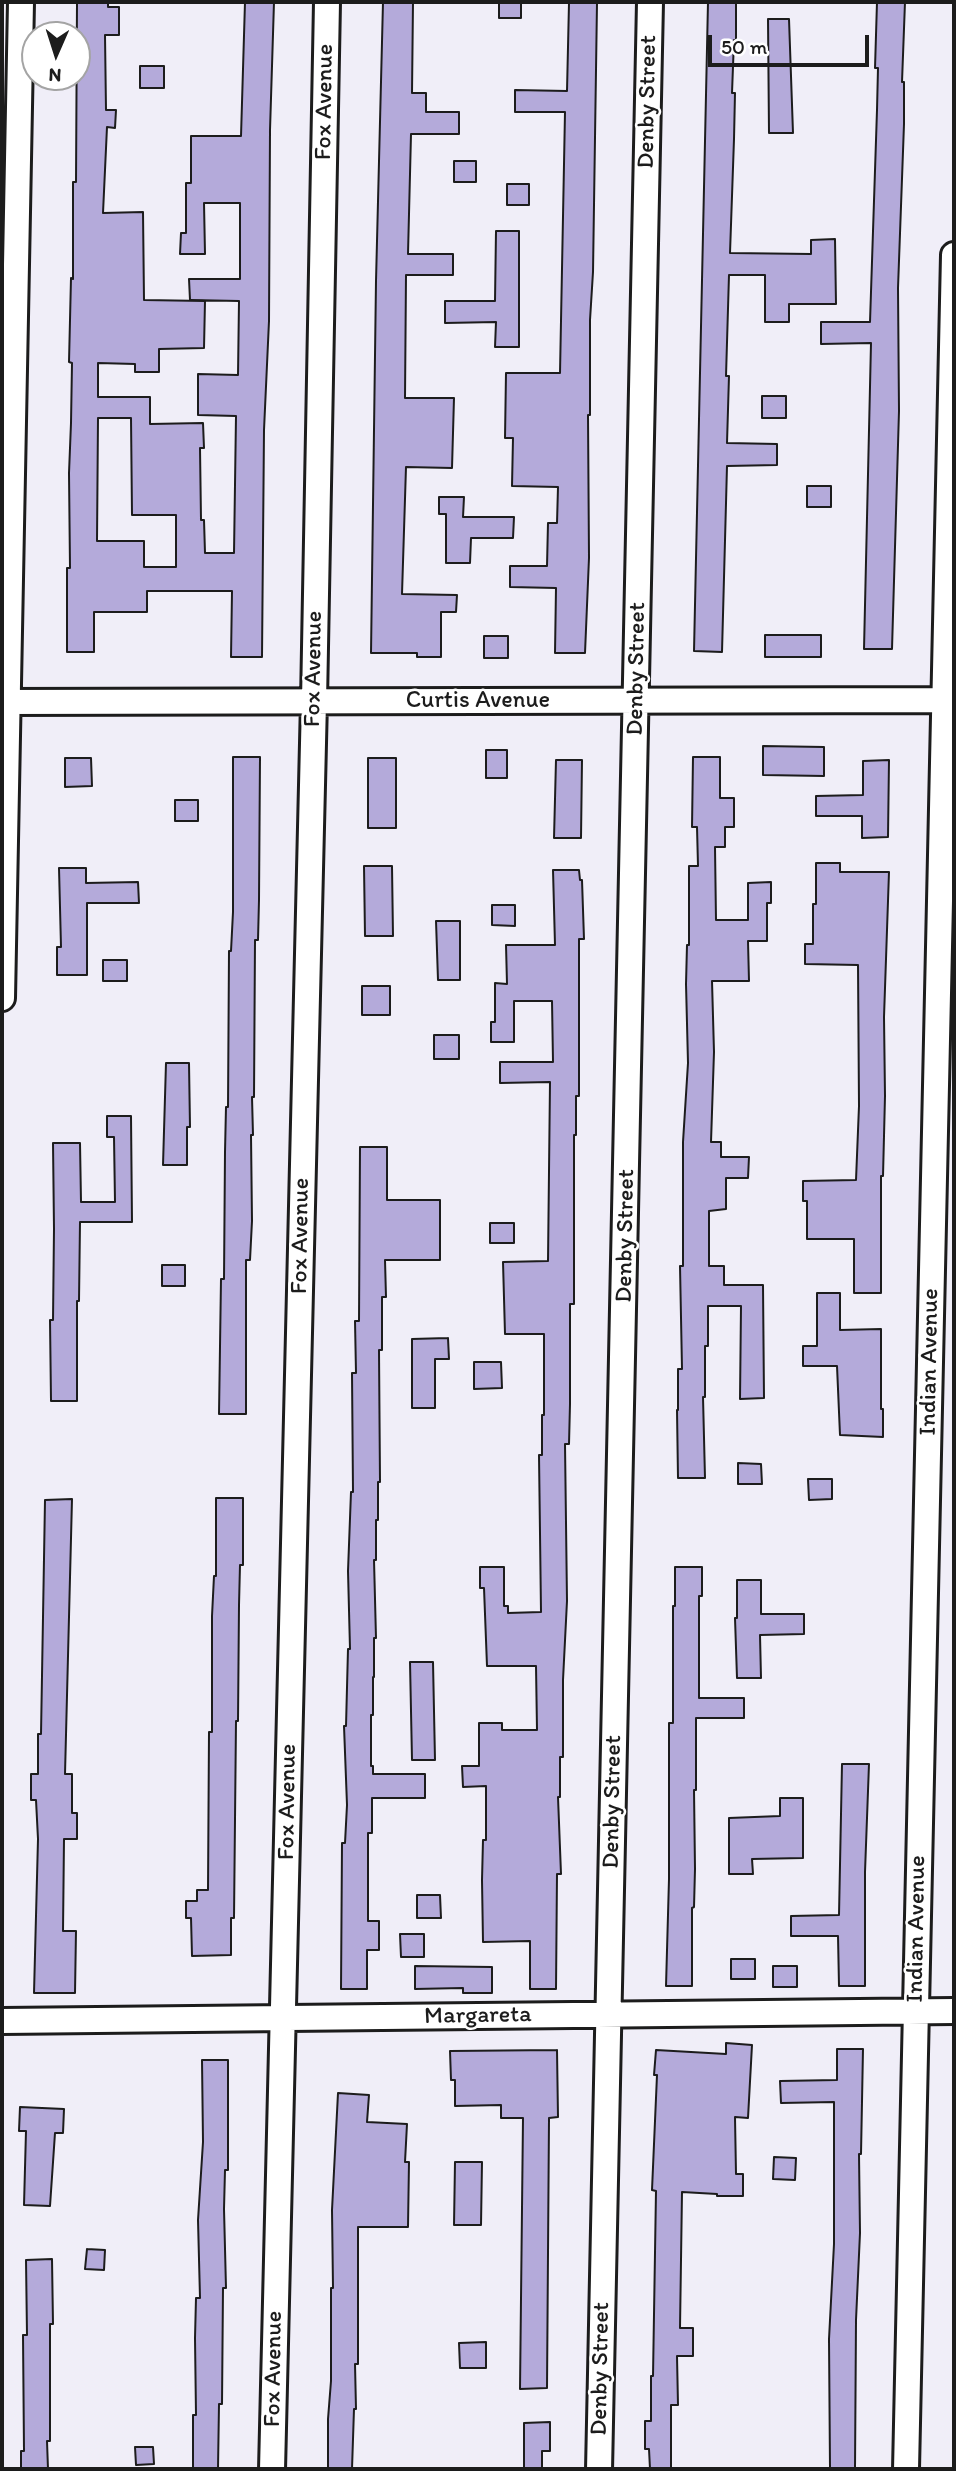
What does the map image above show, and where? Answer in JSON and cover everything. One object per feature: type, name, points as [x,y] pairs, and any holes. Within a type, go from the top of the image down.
[{"type":"street","points":[[2,998],[4,702],[21,2]]},
{"type":"street","name":"Fox Avenue","points":[[272,2469],[314,701],[327,2]]},
{"type":"street","name":"Denby Street","points":[[599,2469],[650,2]]},
{"type":"street","name":"Indian Avenue","points":[[906,2469],[915,2012],[950,700],[954,256]]},
{"type":"street","name":"Curtis Avenue","points":[[4,702],[950,700]]},
{"type":"street","name":"Margareta","points":[[2,2021],[954,2011]]},
{"type":"building","points":[[77,2],[108,2],[108,7],[119,7],[119,35],[105,35],[106,110],[116,110],[115,128],[107,127],[103,213],[143,212],[144,300],[205,301],[204,348],[159,349],[159,372],[135,372],[135,364],[98,363],[98,397],[150,397],[150,424],[203,423],[204,448],[200,448],[201,520],[204,520],[205,553],[234,553],[236,416],[198,415],[198,374],[238,375],[239,301],[190,300],[189,279],[240,279],[240,203],[204,203],[205,254],[180,254],[181,233],[186,233],[186,183],[191,183],[191,136],[241,136],[245,2],[274,2],[269,321],[264,430],[262,657],[231,657],[232,591],[147,591],[147,612],[94,612],[94,652],[67,652],[73,182],[76,182],[77,91],[91,91],[91,21],[77,21]],"holes":[[[98,418],[131,418],[132,515],[176,515],[176,567],[144,567],[144,541],[97,541]]]},
{"type":"building","points":[[383,2],[413,2],[412,93],[426,93],[426,112],[459,112],[459,134],[411,134],[408,254],[453,254],[453,275],[406,275],[405,398],[454,398],[452,468],[406,467],[402,594],[457,595],[456,612],[441,612],[441,657],[417,657],[417,653],[371,653]]},
{"type":"building","points":[[499,2],[521,2],[521,18],[499,18]]},
{"type":"building","points":[[708,2],[736,2],[730,253],[811,254],[811,240],[835,239],[836,304],[789,304],[789,322],[765,322],[765,275],[729,275],[727,443],[777,444],[777,465],[727,466],[722,652],[694,651]]},
{"type":"building","points":[[877,2],[905,2],[898,288],[899,411],[892,649],[864,649],[871,343],[821,344],[821,322],[870,322],[878,68],[875,68]]},
{"type":"building","points":[[569,3],[597,3],[588,415],[589,558],[585,653],[555,653],[556,588],[510,587],[510,566],[547,566],[548,523],[557,523],[558,487],[512,486],[513,438],[505,438],[506,373],[560,373],[565,112],[515,112],[515,90],[567,91]]},
{"type":"building","points":[[768,19],[789,19],[793,133],[769,133]]},
{"type":"building","points":[[140,66],[164,66],[164,88],[140,88]]},
{"type":"building","points":[[454,161],[476,161],[476,182],[454,182]]},
{"type":"building","points":[[507,184],[529,184],[529,205],[507,205]]},
{"type":"building","points":[[496,231],[519,231],[519,347],[495,347],[496,322],[445,323],[445,301],[495,301]]},
{"type":"building","points":[[762,396],[786,396],[786,418],[762,418]]},
{"type":"building","points":[[807,486],[831,486],[831,507],[807,507]]},
{"type":"building","points":[[439,497],[464,497],[463,517],[514,517],[513,538],[471,538],[470,563],[446,563],[446,514],[439,514]]},
{"type":"building","points":[[765,635],[821,635],[821,657],[765,657]]},
{"type":"building","points":[[484,636],[508,636],[508,658],[484,658]]},
{"type":"building","points":[[763,746],[824,747],[824,776],[763,775]]},
{"type":"building","points":[[486,750],[507,750],[507,778],[486,778]]},
{"type":"building","points":[[233,757],[260,757],[259,900],[258,940],[255,940],[252,1221],[250,1260],[246,1260],[246,1414],[219,1414],[228,1107],[229,951],[233,912]]},
{"type":"building","points":[[693,757],[720,757],[720,798],[734,798],[734,827],[725,827],[725,847],[715,847],[716,920],[748,920],[748,883],[771,882],[771,903],[767,903],[767,941],[748,941],[749,981],[712,981],[714,1052],[711,1142],[721,1142],[721,1157],[749,1157],[748,1178],[726,1178],[726,1209],[709,1211],[709,1266],[724,1266],[724,1285],[763,1285],[764,1398],[740,1399],[741,1306],[708,1306],[708,1346],[705,1346],[703,1397],[705,1478],[678,1478],[678,1369],[682,1369],[680,1266],[683,1266],[683,1142],[688,1063],[686,984],[689,866],[698,866],[697,827],[692,827]]},
{"type":"building","points":[[65,758],[91,758],[92,786],[65,787]]},
{"type":"building","points":[[368,758],[396,758],[396,828],[368,828]]},
{"type":"building","points":[[556,760],[582,760],[581,838],[554,838]]},
{"type":"building","points":[[889,760],[888,837],[862,838],[862,816],[816,816],[816,796],[863,795],[863,761]]},
{"type":"building","points":[[175,800],[198,800],[198,821],[175,821]]},
{"type":"building","points":[[816,863],[840,863],[840,872],[889,872],[884,1017],[881,1293],[854,1293],[854,1239],[807,1239],[807,1201],[803,1201],[803,1181],[856,1180],[859,1106],[858,965],[805,964],[805,944],[813,944]]},
{"type":"building","points":[[364,866],[392,866],[393,936],[365,936]]},
{"type":"building","points":[[59,868],[86,868],[86,883],[138,882],[139,903],[87,903],[87,975],[57,975],[57,947],[61,947]]},
{"type":"building","points":[[553,870],[579,870],[582,880],[584,939],[579,939],[579,1096],[576,1096],[574,1135],[574,1304],[570,1304],[569,1444],[565,1444],[567,1601],[563,1757],[560,1757],[558,1797],[561,1874],[557,1874],[556,1989],[530,1989],[530,1941],[483,1942],[482,1880],[483,1840],[486,1840],[486,1786],[463,1787],[462,1766],[479,1766],[479,1723],[502,1723],[502,1730],[537,1730],[536,1666],[487,1666],[484,1588],[480,1588],[480,1567],[504,1567],[504,1606],[508,1606],[508,1613],[541,1612],[539,1455],[542,1455],[544,1415],[544,1334],[505,1334],[503,1262],[548,1261],[550,1082],[500,1083],[500,1062],[553,1062],[552,1001],[514,1001],[514,1042],[491,1042],[491,1022],[495,1022],[495,983],[507,984],[506,945],[555,945]]},
{"type":"building","points":[[492,905],[515,905],[515,926],[492,925]]},
{"type":"building","points":[[436,921],[460,921],[460,980],[438,980]]},
{"type":"building","points":[[103,960],[127,960],[127,981],[103,981]]},
{"type":"building","points":[[362,986],[390,986],[390,1015],[362,1015]]},
{"type":"building","points":[[434,1035],[459,1035],[459,1059],[434,1059]]},
{"type":"building","points":[[166,1063],[189,1063],[190,1127],[187,1127],[187,1165],[163,1165]]},
{"type":"building","points":[[107,1116],[131,1116],[132,1222],[80,1222],[77,1401],[51,1401],[53,1143],[80,1143],[81,1202],[115,1202],[114,1137],[107,1137]]},
{"type":"building","points":[[360,1147],[387,1147],[387,1200],[440,1200],[440,1260],[385,1260],[386,1297],[382,1297],[382,1350],[379,1350],[380,1482],[374,1560],[376,1638],[371,1766],[373,1774],[425,1774],[425,1798],[372,1798],[372,1833],[368,1833],[368,1921],[379,1921],[379,1950],[367,1950],[367,1989],[341,1989],[342,1843],[345,1843],[347,1805],[344,1726],[350,1649],[348,1571],[353,1492],[352,1373],[356,1373],[355,1321],[359,1321]]},
{"type":"building","points":[[490,1223],[514,1223],[514,1243],[490,1243]]},
{"type":"building","points":[[162,1265],[185,1265],[185,1286],[162,1286]]},
{"type":"building","points":[[817,1293],[840,1293],[840,1330],[881,1329],[883,1437],[840,1435],[837,1366],[803,1366],[803,1346],[817,1346]]},
{"type":"building","points":[[448,1338],[449,1359],[435,1359],[435,1408],[412,1408],[412,1339]]},
{"type":"building","points":[[474,1362],[501,1362],[502,1388],[474,1389]]},
{"type":"building","points":[[738,1463],[761,1464],[762,1484],[738,1484]]},
{"type":"building","points":[[808,1479],[832,1479],[832,1499],[809,1500]]},
{"type":"building","points":[[216,1498],[243,1498],[243,1565],[240,1565],[236,1721],[234,1918],[231,1918],[231,1955],[192,1956],[191,1918],[186,1918],[186,1901],[197,1901],[197,1890],[208,1890],[209,1732],[212,1732]]},
{"type":"building","points":[[72,1499],[65,1774],[72,1774],[72,1813],[77,1813],[77,1839],[64,1839],[63,1931],[76,1931],[75,1993],[34,1993],[38,1839],[36,1800],[31,1800],[31,1774],[38,1774],[38,1734],[41,1734],[45,1500]]},
{"type":"building","points":[[675,1567],[702,1567],[702,1596],[699,1596],[699,1698],[744,1698],[744,1718],[696,1718],[692,1986],[666,1986],[669,1723],[673,1723]]},
{"type":"building","points":[[737,1580],[761,1580],[761,1614],[804,1614],[804,1634],[760,1635],[761,1678],[737,1678]]},
{"type":"building","points":[[410,1662],[433,1662],[435,1760],[412,1760]]},
{"type":"building","points":[[842,1764],[869,1764],[865,1986],[839,1986],[838,1936],[791,1936],[791,1916],[839,1915]]},
{"type":"building","points":[[780,1798],[803,1798],[803,1858],[752,1859],[753,1874],[729,1874],[729,1818],[780,1816]]},
{"type":"building","points":[[417,1895],[440,1895],[441,1918],[417,1918]]},
{"type":"building","points":[[400,1934],[424,1934],[424,1957],[401,1957]]},
{"type":"building","points":[[731,1959],[755,1959],[755,1979],[731,1979]]},
{"type":"building","points":[[415,1966],[492,1967],[492,1993],[463,1993],[463,1988],[415,1989]]},
{"type":"building","points":[[773,1966],[797,1966],[797,1987],[773,1987]]},
{"type":"building","points":[[726,2043],[752,2045],[748,2118],[735,2117],[736,2174],[743,2174],[743,2196],[682,2192],[680,2328],[693,2328],[693,2356],[677,2356],[678,2405],[671,2405],[671,2469],[650,2469],[649,2449],[645,2449],[645,2421],[651,2421],[653,2376],[656,2191],[652,2190],[656,2050],[726,2054]]},
{"type":"building","points":[[837,2049],[863,2049],[855,2469],[830,2469],[829,2339],[834,2244],[834,2102],[781,2103],[780,2081],[837,2080]]},
{"type":"building","points":[[557,2050],[558,2117],[549,2118],[547,2388],[520,2389],[523,2118],[501,2118],[501,2105],[455,2106],[455,2080],[451,2080],[450,2051]]},
{"type":"building","points":[[202,2060],[228,2060],[228,2170],[225,2170],[224,2209],[226,2288],[223,2288],[222,2404],[219,2404],[218,2469],[193,2469],[196,2298],[200,2298],[198,2220],[203,2142]]},
{"type":"building","points":[[338,2093],[369,2095],[367,2122],[407,2124],[405,2162],[409,2162],[408,2227],[358,2227],[358,2364],[355,2364],[356,2409],[352,2469],[328,2469],[333,2288],[332,2210]]},
{"type":"building","points":[[20,2107],[64,2109],[63,2133],[55,2133],[50,2206],[24,2205],[26,2131],[19,2131]]},
{"type":"building","points":[[774,2157],[796,2158],[795,2180],[773,2179]]},
{"type":"building","points":[[455,2162],[482,2162],[481,2225],[454,2225]]},
{"type":"building","points":[[87,2249],[105,2250],[104,2270],[85,2269]]},
{"type":"building","points":[[52,2259],[53,2324],[50,2324],[48,2469],[21,2469],[21,2451],[24,2451],[23,2335],[27,2335],[26,2260]]},
{"type":"building","points":[[486,2342],[486,2368],[460,2368],[459,2343]]},
{"type":"building","points":[[550,2422],[550,2451],[542,2451],[542,2469],[524,2469],[524,2423]]},
{"type":"building","points":[[135,2447],[153,2447],[154,2464],[136,2465]]}]
